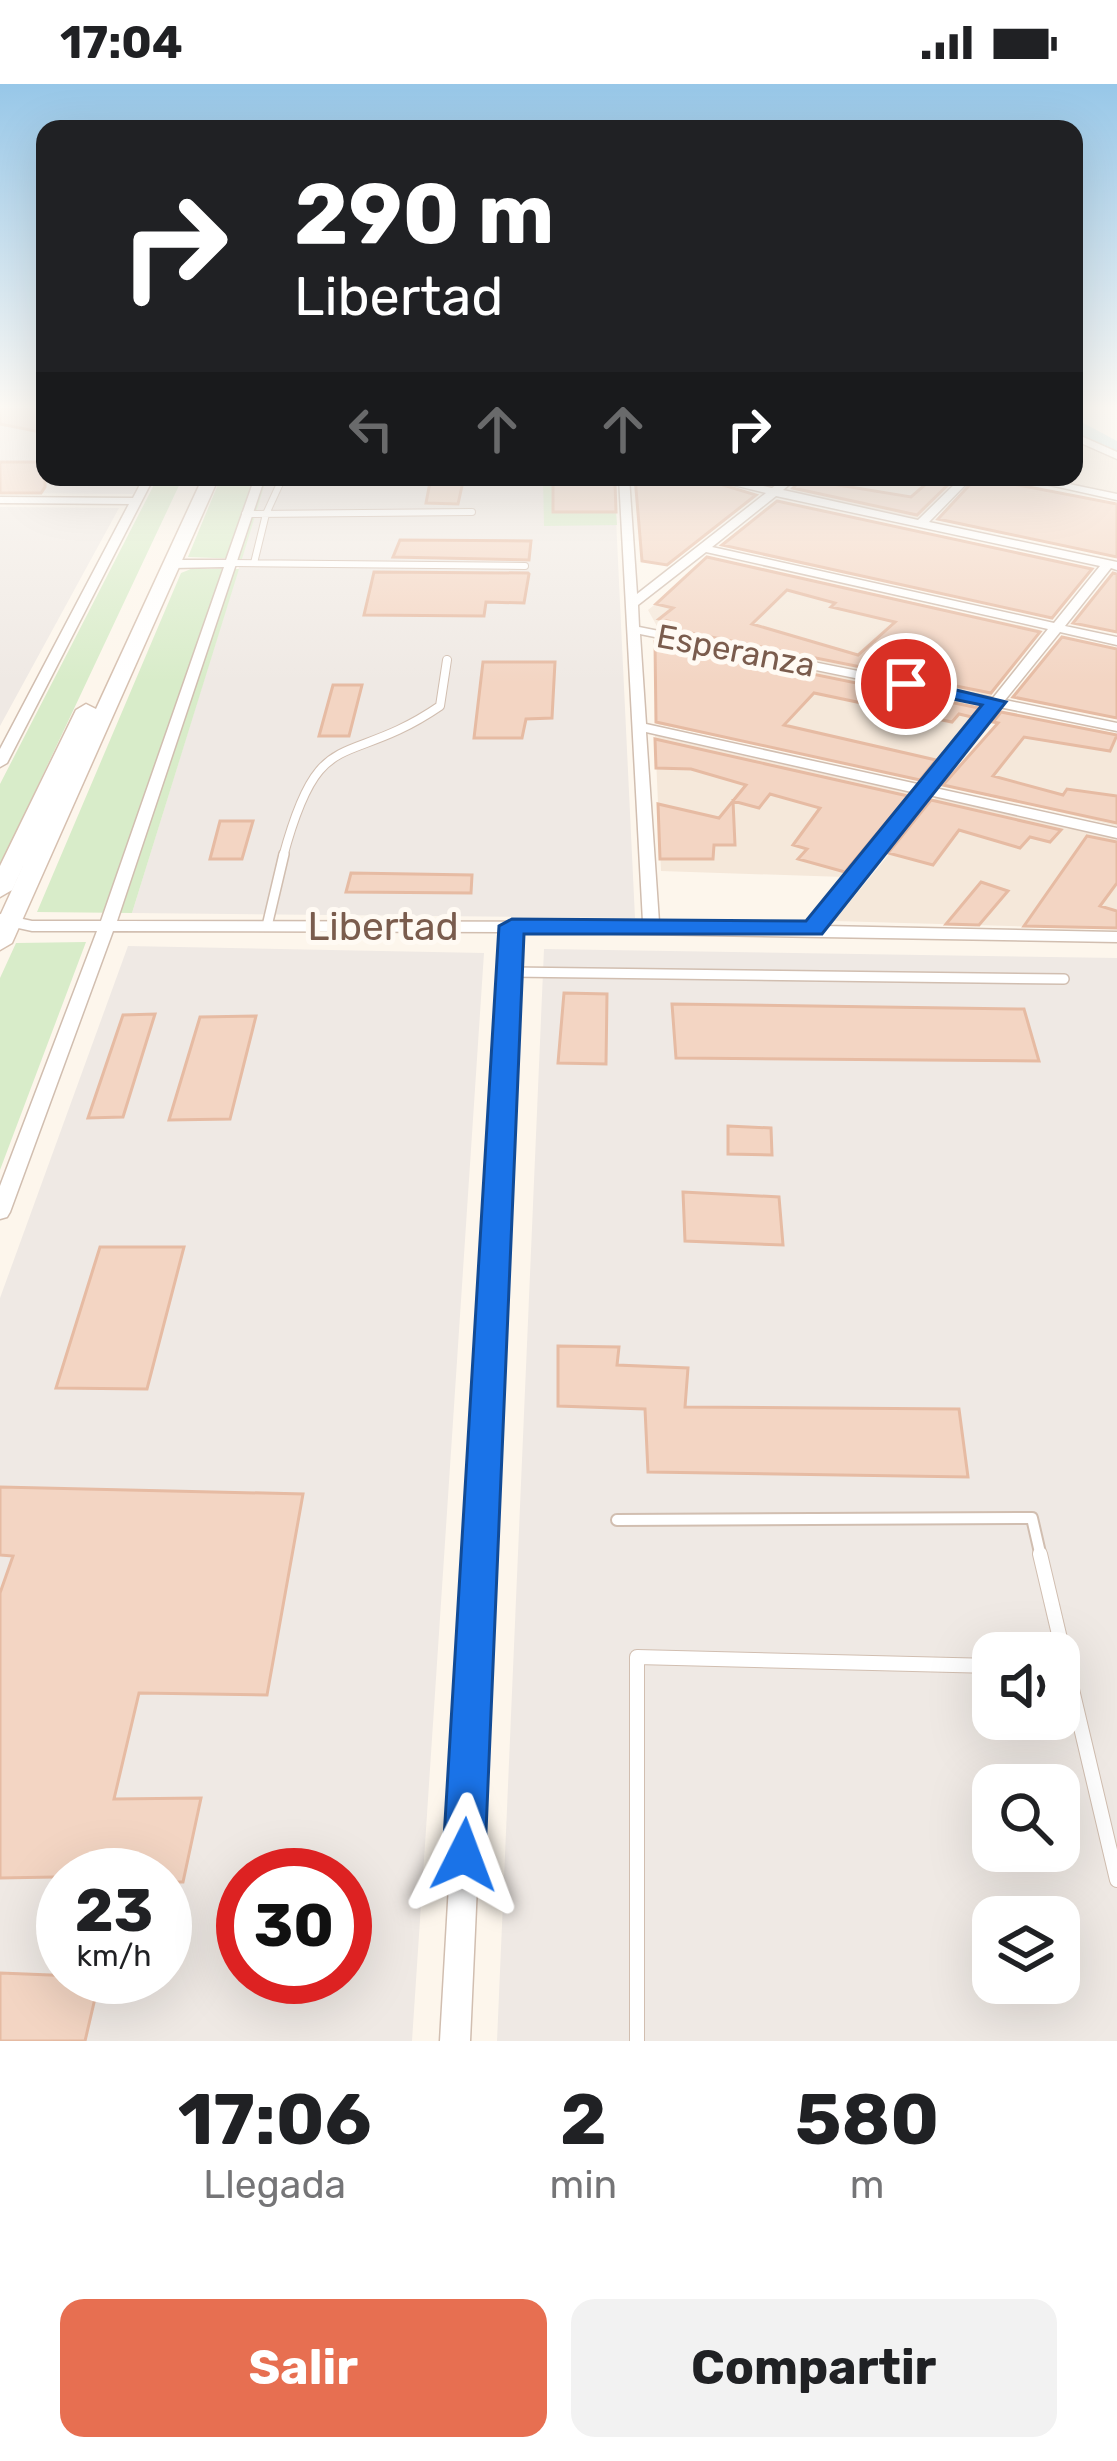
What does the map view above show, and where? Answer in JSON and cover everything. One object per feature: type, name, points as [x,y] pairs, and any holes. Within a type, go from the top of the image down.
[{"type":"main road","points":[[0,890],[181,500]]},
{"type":"main road","points":[[0,943],[5,921],[201,500]]},
{"type":"street","points":[[0,763],[137,501],[45,500]]},
{"type":"street","points":[[0,1212],[107,926],[251,500]]},
{"type":"street","points":[[626,500],[651,927]]},
{"type":"street","points":[[635,602],[765,500]]},
{"type":"street","points":[[813,929],[1112,565],[818,500]]},
{"type":"street","points":[[921,523],[944,500]]},
{"type":"street","points":[[706,549],[1117,641]]},
{"type":"street","points":[[172,564],[231,563]]},
{"type":"street","name":"Esperanza","points":[[637,630],[1117,727]]},
{"type":"street","points":[[641,727],[927,787],[1117,833]]},
{"type":"street","name":"Libertad","points":[[5,921],[107,926],[813,929],[1117,937]]},
{"type":"street","points":[[455,2041],[512,926]]},
{"type":"lane","points":[[254,563],[272,500]]},
{"type":"lane","points":[[245,514],[472,512]]},
{"type":"lane","points":[[231,563],[525,566]]},
{"type":"lane","points":[[267,926],[309,775],[332,753],[424,718],[440,706],[447,660]]},
{"type":"lane","points":[[509,972],[1064,979]]},
{"type":"lane","points":[[617,1520],[1032,1518],[1056,1632]]},
{"type":"lane","points":[[637,2041],[637,1658],[972,1666]]},
{"type":"lane","points":[[1080,1735],[1117,1880]]},
{"type":"shaded area","points":[[260,500],[615,500],[635,918],[132,913]]},
{"type":"shaded area","points":[[829,500],[937,500],[917,519]]},
{"type":"shaded area","points":[[0,507],[119,508],[0,726]]},
{"type":"shaded area","points":[[712,558],[1041,630],[990,697],[658,628],[648,610]]},
{"type":"shaded area","points":[[655,638],[984,706],[925,779],[656,724]]},
{"type":"shaded area","points":[[1007,712],[1117,734],[1117,826],[948,785]]},
{"type":"shaded area","points":[[655,735],[916,790],[844,877],[661,871]]},
{"type":"shaded area","points":[[937,796],[1117,839],[1117,929],[834,921]]},
{"type":"shaded area","points":[[128,946],[484,953],[412,2041],[0,2041],[0,1298]]},
{"type":"shaded area","points":[[544,949],[1117,958],[1117,2041],[497,2041]]},
{"type":"green space","points":[[146,500],[172,500],[0,866],[0,784]]},
{"type":"green space","points":[[211,500],[260,500],[242,559],[188,557]]},
{"type":"green space","points":[[543,500],[615,500],[617,525],[544,526]]},
{"type":"green space","points":[[239,569],[132,913],[37,912],[181,573]]},
{"type":"green space","points":[[86,942],[0,1170],[0,978],[16,943]]},
{"type":"building","points":[[427,500],[459,500],[458,504]]},
{"type":"building","points":[[553,500],[616,500],[616,512],[553,512]]},
{"type":"building","points":[[637,500],[749,500],[667,565],[642,561]]},
{"type":"building","points":[[850,500],[932,500],[917,515]]},
{"type":"building","points":[[955,500],[1117,504],[1117,557],[938,519]]},
{"type":"building","points":[[777,501],[1092,569],[1052,618],[722,545]]},
{"type":"building","points":[[400,540],[531,541],[529,560],[393,557]]},
{"type":"building","points":[[707,557],[1040,632],[991,693],[661,627],[668,621],[659,619],[673,608],[656,604]],"holes":[[[787,590],[835,603],[831,607],[895,622],[858,655],[752,624]]]},
{"type":"building","points":[[374,572],[529,574],[524,603],[486,602],[484,616],[364,615]]},
{"type":"building","points":[[1113,573],[1117,574],[1117,632],[1073,623]]},
{"type":"building","points":[[1062,637],[1117,649],[1117,718],[1013,697]]},
{"type":"building","points":[[655,642],[979,708],[972,717],[959,714],[952,722],[814,693],[784,725],[936,760],[920,780],[656,722]]},
{"type":"building","points":[[483,662],[555,662],[552,718],[526,719],[522,738],[474,738]]},
{"type":"building","points":[[333,685],[362,685],[349,736],[319,736]]},
{"type":"building","points":[[1001,712],[1117,735],[1110,751],[1024,737],[993,776],[1063,795],[1067,789],[1117,796],[1117,823],[943,785],[998,723],[993,722]]},
{"type":"building","points":[[655,739],[908,796],[845,872],[798,859],[807,849],[793,845],[820,808],[770,794],[759,808],[733,801],[735,845],[714,845],[713,859],[660,859],[658,804],[719,818],[746,785],[691,769],[656,768]]},
{"type":"building","points":[[931,800],[1061,830],[1050,842],[1030,837],[1020,848],[959,830],[933,865],[888,853]]},
{"type":"building","points":[[220,821],[253,821],[242,859],[210,859]]},
{"type":"building","points":[[1087,836],[1117,842],[1117,883],[1100,906],[1117,911],[1117,928],[1024,926]]},
{"type":"building","points":[[351,873],[472,875],[471,893],[346,892]]},
{"type":"building","points":[[981,882],[1008,891],[979,925],[946,924]]},
{"type":"building","points":[[564,993],[607,994],[606,1064],[558,1063]]},
{"type":"building","points":[[672,1004],[1024,1009],[1039,1061],[676,1058]]},
{"type":"building","points":[[155,1014],[123,1117],[88,1118],[123,1015]]},
{"type":"building","points":[[256,1016],[230,1119],[169,1120],[200,1017]]},
{"type":"building","points":[[728,1126],[771,1128],[772,1155],[728,1154]]},
{"type":"building","points":[[683,1192],[779,1197],[783,1245],[685,1241]]},
{"type":"building","points":[[100,1247],[184,1247],[147,1389],[56,1388]]},
{"type":"building","points":[[558,1346],[619,1347],[617,1365],[688,1368],[685,1407],[959,1409],[968,1477],[648,1472],[645,1409],[558,1406]]},
{"type":"building","points":[[0,1487],[303,1494],[267,1695],[139,1693],[114,1799],[201,1798],[190,1848],[36,1848],[36,1877],[0,1878],[0,1593],[13,1556],[0,1555]]},
{"type":"building","points":[[0,1973],[36,1974],[36,2004],[94,2004],[85,2041],[0,2041]]},
{"type":"route","points":[[464,1855],[512,926],[813,929],[996,702],[906,684]]}]
